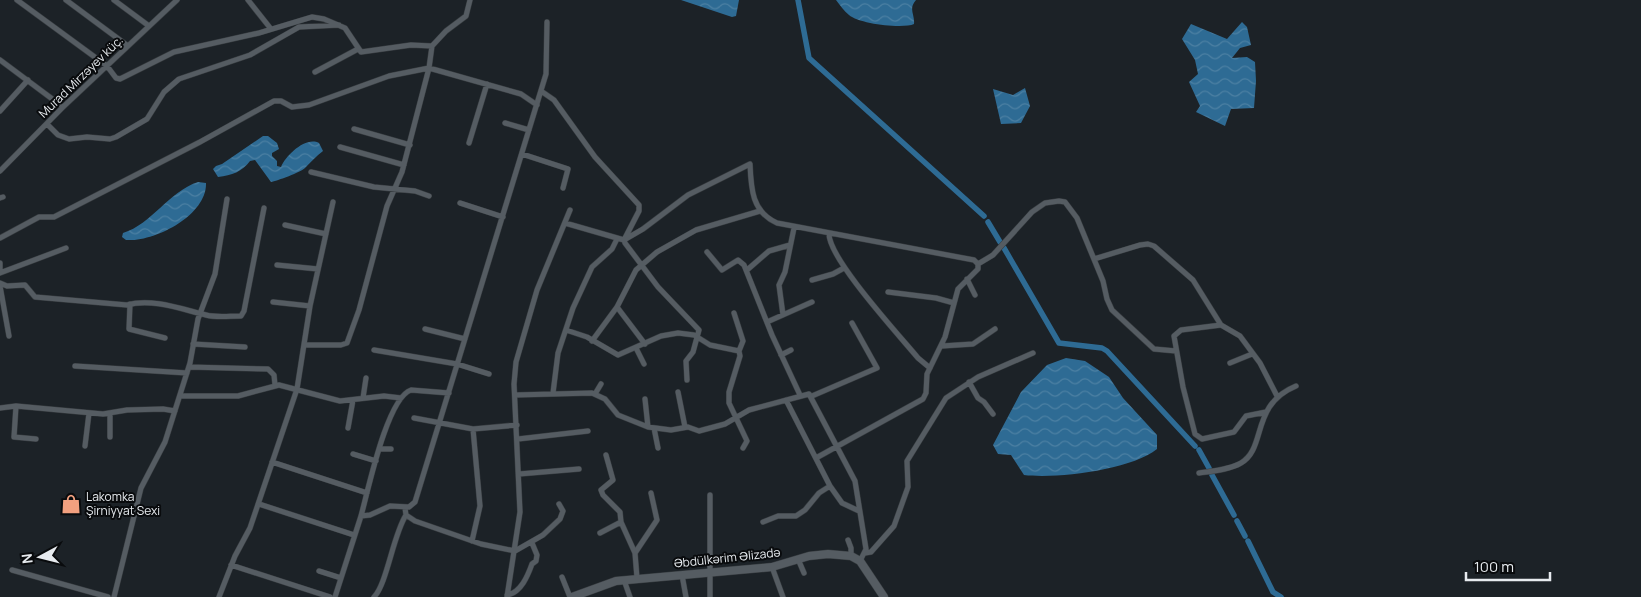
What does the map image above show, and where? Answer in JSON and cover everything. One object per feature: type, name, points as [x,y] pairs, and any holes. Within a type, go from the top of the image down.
[{"type":"street","points":[[17,0],[107,66],[116,78],[123,78],[174,52],[271,29],[312,17],[324,19],[349,31],[358,48],[364,53],[411,45],[432,46]]},
{"type":"street","points":[[66,0],[128,46]]},
{"type":"street","points":[[114,0],[149,26]]},
{"type":"street","name":"Murad Mirzəyev küç.","points":[[0,171],[63,107],[177,0]]},
{"type":"street","points":[[248,0],[271,29]]},
{"type":"street","points":[[306,345],[341,345],[347,343],[387,206],[410,145],[429,68],[432,46],[446,31],[466,16],[470,0]]},
{"type":"street","points":[[360,516],[370,515],[390,506],[405,508],[415,502],[504,217],[541,91],[548,64],[547,22]]},
{"type":"street","points":[[47,124],[58,135],[69,139],[87,137],[110,139],[116,137],[147,119],[164,92],[179,79],[250,55],[298,27],[339,25]]},
{"type":"street","points":[[316,72],[358,48]]},
{"type":"street","points":[[0,60],[63,107]]},
{"type":"street","points":[[0,238],[38,217],[54,217],[200,142],[274,101],[281,101],[292,107],[309,105],[389,76],[429,68],[521,94],[536,104]]},
{"type":"street","points":[[0,111],[28,80]]},
{"type":"street","points":[[469,143],[487,84]]},
{"type":"street","points":[[541,91],[554,100],[595,157],[640,205],[640,211],[624,240],[626,246],[679,311],[697,326],[700,333],[686,361],[686,380]]},
{"type":"street","points":[[505,123],[529,130]]},
{"type":"street","points":[[354,129],[410,145]]},
{"type":"street","points":[[340,147],[404,165]]},
{"type":"street","points":[[522,154],[568,169],[563,188]]},
{"type":"street","points":[[565,223],[617,240],[624,240],[643,229],[688,195],[750,164],[752,194],[760,211],[768,219],[794,228],[974,260],[978,264]]},
{"type":"street","points":[[311,172],[394,190],[415,191],[429,196]]},
{"type":"street","points":[[114,597],[141,488],[165,442],[189,367],[200,313],[215,274],[227,199]]},
{"type":"street","points":[[816,458],[923,399],[926,392],[926,376],[942,346],[958,289],[978,268],[978,264],[994,255],[1032,212],[1045,204],[1059,201],[1065,202],[1072,209],[1094,259],[1112,310],[1154,349],[1176,351]]},
{"type":"street","points":[[219,597],[231,565],[250,528],[259,504],[297,389],[306,345],[310,306],[333,202]]},
{"type":"street","points":[[460,204],[504,217]]},
{"type":"street","points":[[9,336],[0,284],[7,286],[25,285],[35,297],[130,304],[138,301],[214,316],[243,315],[264,208]]},
{"type":"street","points":[[507,596],[520,512],[514,374],[519,349],[537,290],[570,210]]},
{"type":"street","points":[[592,341],[617,307],[641,264],[675,240],[696,230],[760,211]]},
{"type":"street","points":[[285,225],[326,234]]},
{"type":"street","points":[[783,315],[779,285],[784,276],[794,228]]},
{"type":"street","points":[[829,234],[831,247],[844,268],[918,358],[930,368]]},
{"type":"street","points":[[553,393],[558,353],[592,267],[612,249],[617,240]]},
{"type":"street","points":[[1094,259],[1140,245],[1148,244],[1154,246],[1193,280],[1221,325]]},
{"type":"street","points":[[746,270],[770,251],[790,245]]},
{"type":"street","points":[[0,263],[0,272],[66,248]]},
{"type":"street","points":[[706,252],[722,270],[738,260],[746,270],[781,355],[800,395]]},
{"type":"street","points":[[277,265],[318,269]]},
{"type":"street","points":[[812,280],[833,274],[844,268]]},
{"type":"street","points":[[967,279],[975,294]]},
{"type":"street","points":[[888,292],[936,298],[954,303]]},
{"type":"street","points":[[273,302],[310,306]]},
{"type":"street","points":[[767,322],[812,302]]},
{"type":"street","points":[[130,304],[129,329],[165,338]]},
{"type":"street","points":[[617,307],[645,344]]},
{"type":"street","points":[[734,313],[743,341],[728,398],[747,441],[743,448]]},
{"type":"street","points":[[515,395],[553,393],[595,394],[605,399],[618,415],[648,427],[671,430],[684,427],[703,431],[725,424],[750,410],[800,395],[809,394],[812,396],[877,368],[852,323]]},
{"type":"street","points":[[1266,412],[1246,416],[1234,432],[1202,439],[1198,438],[1188,410],[1174,336],[1177,332],[1221,325],[1237,332],[1262,367],[1277,396]]},
{"type":"street","points":[[425,328],[465,339]]},
{"type":"street","points":[[942,346],[973,344],[995,329]]},
{"type":"street","points":[[566,330],[618,355],[668,334],[685,333],[698,337],[710,345],[739,351]]},
{"type":"street","points":[[194,344],[246,347]]},
{"type":"street","points":[[636,348],[644,364]]},
{"type":"street","points":[[374,350],[457,364],[489,374]]},
{"type":"street","points":[[781,355],[791,350]]},
{"type":"street","points":[[865,553],[872,552],[894,526],[908,487],[907,461],[927,427],[950,394],[970,382],[1034,353]]},
{"type":"street","points":[[1230,363],[1252,354]]},
{"type":"street","points":[[75,366],[187,373]]},
{"type":"street","points":[[189,367],[268,370],[274,375],[275,385]]},
{"type":"street","points":[[363,398],[366,378]]},
{"type":"street","points":[[970,382],[978,398],[984,402],[993,414]]},
{"type":"street","points":[[595,394],[601,384]]},
{"type":"street","points":[[180,396],[238,396],[275,385],[340,401],[391,396],[400,398]]},
{"type":"street","points":[[1199,473],[1223,469],[1243,462],[1254,446],[1266,412],[1277,396],[1296,386]]},
{"type":"street","points":[[336,597],[388,421],[400,398],[411,390],[449,393]]},
{"type":"street","points":[[678,392],[684,427]]},
{"type":"street","points":[[812,396],[855,480],[866,543],[865,553],[860,561],[884,597]]},
{"type":"street","points":[[644,399],[648,427]]},
{"type":"street","points":[[348,428],[353,400]]},
{"type":"street","points":[[786,400],[830,486],[842,503],[859,510]]},
{"type":"street","points":[[0,408],[16,406],[110,414],[135,410],[175,411]]},
{"type":"street","points":[[16,406],[14,437],[36,439]]},
{"type":"street","points":[[85,446],[89,413]]},
{"type":"street","points":[[110,414],[110,436]]},
{"type":"street","points":[[414,418],[473,429],[517,425]]},
{"type":"street","points":[[654,428],[658,448]]},
{"type":"street","points":[[472,541],[480,506],[473,429]]},
{"type":"street","points":[[518,439],[588,431]]},
{"type":"street","points":[[380,449],[391,448]]},
{"type":"street","points":[[353,454],[376,460]]},
{"type":"street","points":[[606,455],[613,480],[601,490],[620,512],[621,522],[635,553],[637,578]]},
{"type":"street","points":[[272,462],[367,492]]},
{"type":"street","points":[[519,474],[579,469]]},
{"type":"street","points":[[763,522],[778,516],[796,516],[805,510],[819,493],[830,486]]},
{"type":"street","points":[[635,553],[657,520],[651,492]]},
{"type":"street","points":[[710,495],[708,573],[710,597]]},
{"type":"street","points":[[259,504],[354,535]]},
{"type":"street","points":[[406,514],[415,521],[472,541],[515,551],[532,544],[560,519],[564,511],[559,504]]},
{"type":"street","points":[[374,597],[379,591],[394,542],[406,514],[405,508]]},
{"type":"street","points":[[600,533],[621,522]]},
{"type":"street","points":[[848,540],[851,556]]},
{"type":"street","points":[[507,596],[514,592],[529,576],[532,564],[537,559],[532,544]]},
{"type":"street","name":"Əbdülkərim Əlizadə","points":[[571,597],[602,584],[624,580],[772,567],[798,559],[828,554],[851,556],[860,561]]},
{"type":"street","points":[[798,559],[804,574]]},
{"type":"street","points":[[231,565],[330,597]]},
{"type":"street","points":[[772,567],[783,597]]},
{"type":"street","points":[[12,570],[108,597]]},
{"type":"street","points":[[319,571],[341,578]]},
{"type":"street","points":[[682,575],[686,597]]},
{"type":"street","points":[[562,577],[571,597]]},
{"type":"street","points":[[624,580],[630,597]]},
{"type":"water","points":[[681,0],[739,0],[736,16],[732,17]]},
{"type":"water","points":[[836,0],[916,0],[912,6],[914,24],[891,26],[862,21],[849,15]]},
{"type":"water","points":[[1242,22],[1247,27],[1251,45],[1240,48],[1232,58],[1247,57],[1255,62],[1254,108],[1231,109],[1225,126],[1196,112],[1200,106],[1189,82],[1198,74],[1195,60],[1182,39],[1191,24],[1227,39]]},
{"type":"water","points":[[1025,88],[1030,106],[1021,123],[1001,124],[993,89],[1013,95]]},
{"type":"water","points":[[263,136],[268,136],[277,143],[279,149],[272,153],[272,156],[277,161],[277,166],[281,167],[292,152],[308,142],[319,143],[323,151],[303,170],[271,182],[255,160],[250,161],[244,168],[236,172],[218,177],[213,169],[216,166],[222,164]]},
{"type":"water","points":[[198,182],[206,183],[204,195],[198,206],[189,216],[164,231],[151,236],[126,240],[122,237],[123,233],[143,223],[178,193]]},
{"type":"water","points":[[1066,358],[1085,361],[1109,377],[1123,398],[1157,435],[1157,449],[1145,456],[1112,468],[1055,476],[1024,475],[1011,455],[998,454],[993,445],[1021,392],[1047,365]]},
{"type":"waterway","points":[[798,0],[809,58],[984,216]]},
{"type":"waterway","points":[[988,222],[1000,242]]},
{"type":"waterway","points":[[1004,248],[1059,343],[1102,348],[1107,351],[1195,446]]},
{"type":"waterway","points":[[1199,450],[1209,468]]},
{"type":"waterway","points":[[1212,475],[1234,515]]},
{"type":"waterway","points":[[1237,521],[1245,536]]},
{"type":"waterway","points":[[1248,541],[1273,592],[1281,597]]},
{"type":"place","name":"Lakomka Şirniyyat Sexi","points":[[71,504]]}]
